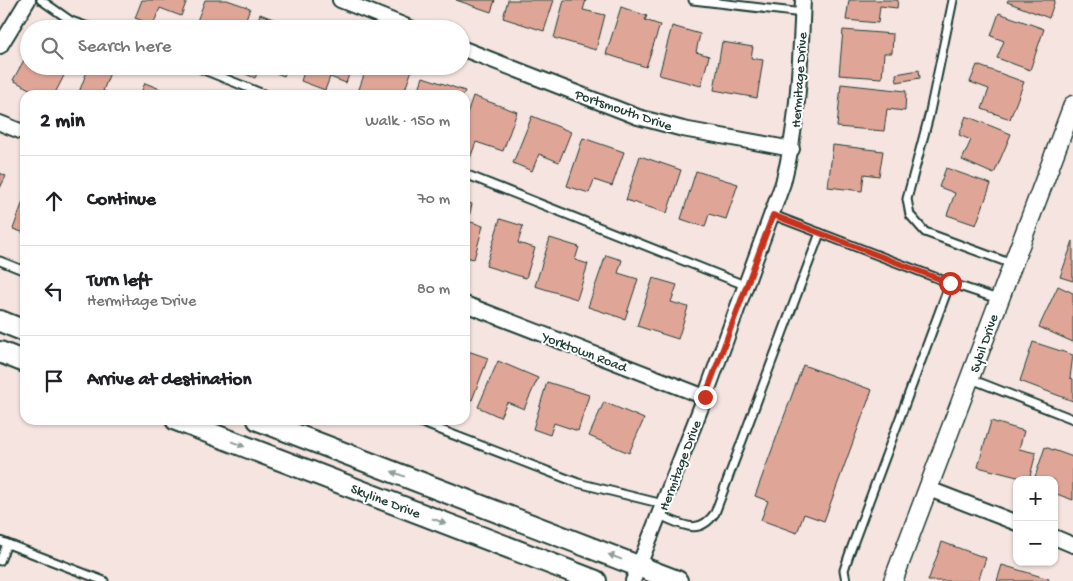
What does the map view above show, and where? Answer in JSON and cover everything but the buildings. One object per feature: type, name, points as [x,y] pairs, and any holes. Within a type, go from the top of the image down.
[{"type":"main road","points":[[0,321],[20,329]]},
{"type":"main road","points":[[0,352],[20,360]]},
{"type":"main road","name":"Skyline Drive","points":[[189,425],[596,581]]},
{"type":"main road","name":"Skyline Drive","points":[[270,425],[635,574],[677,581]]},
{"type":"street","points":[[0,46],[28,0]]},
{"type":"street","points":[[340,0],[390,20]]},
{"type":"street","name":"Hermitage Drive","points":[[635,574],[705,397],[773,215],[792,149],[797,112],[803,7]]},
{"type":"street","name":"Portsmouth Drive","points":[[470,52],[638,117],[683,129],[792,149]]},
{"type":"street","name":"Sybil Drive","points":[[893,581],[970,379],[998,299],[1073,105]]},
{"type":"street","points":[[0,122],[20,132]]},
{"type":"street","name":"Yorktown Road","points":[[470,306],[705,397]]},
{"type":"street","points":[[929,488],[1013,521]]},
{"type":"street","points":[[1058,539],[1073,545]]},
{"type":"lane","points":[[42,0],[70,20]]},
{"type":"lane","points":[[693,0],[803,7]]},
{"type":"lane","points":[[953,0],[929,116],[907,199],[910,215],[926,232],[1012,264]]},
{"type":"lane","points":[[216,75],[254,90]]},
{"type":"lane","points":[[470,176],[747,286]]},
{"type":"lane","points":[[773,215],[950,283],[998,299]]},
{"type":"lane","points":[[428,425],[578,483],[661,510],[696,528],[707,524],[715,513],[820,234]]},
{"type":"lane","points":[[0,261],[20,269]]},
{"type":"lane","points":[[846,581],[844,570],[850,552],[950,283]]},
{"type":"lane","points":[[970,379],[1073,419]]},
{"type":"lane","points":[[0,561],[3,542],[104,581]]},
{"type":"route","points":[[705,397],[773,215],[950,283]]}]
